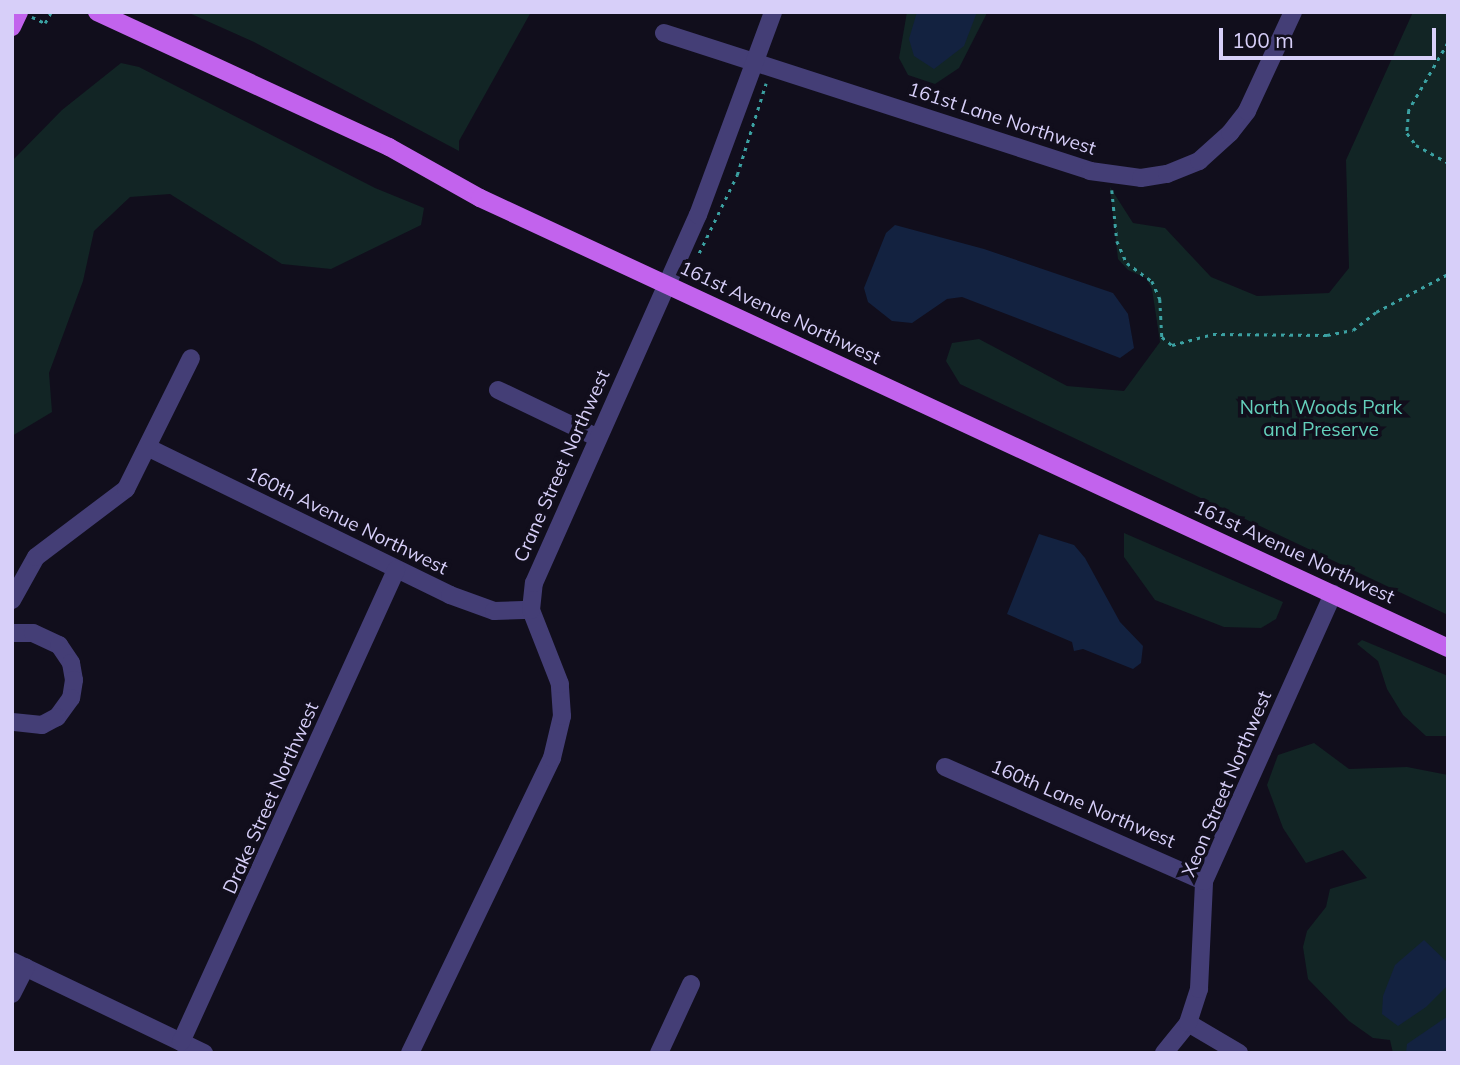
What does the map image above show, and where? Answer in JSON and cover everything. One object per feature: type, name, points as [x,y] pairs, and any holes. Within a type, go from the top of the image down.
[{"type":"main road","points":[[12,27],[21,12]]},
{"type":"main road","name":"161st Avenue Northwest","points":[[97,12],[389,147],[480,198],[1448,648]]},
{"type":"street","name":"Crane Street Northwest","points":[[531,611],[534,583],[596,437],[682,252],[764,64],[773,12]]},
{"type":"street","name":"161st Lane Northwest","points":[[664,33],[1090,171],[1141,178],[1167,174],[1199,161],[1218,146],[1247,111],[1293,12]]},
{"type":"street","points":[[12,600],[36,557],[114,502],[126,489],[149,448],[191,358]]},
{"type":"street","points":[[498,390],[596,437]]},
{"type":"street","name":"160th Avenue Northwest","points":[[149,448],[396,570],[494,611],[531,611]]},
{"type":"street","name":"Drake Street Northwest","points":[[181,1042],[396,570]]},
{"type":"street","name":"Xeon Street Northwest","points":[[1188,1023],[1199,989],[1204,881],[1333,594]]},
{"type":"street","points":[[410,1053],[552,758],[562,716],[560,684],[531,611]]},
{"type":"street","points":[[12,633],[33,634],[59,645],[71,663],[74,680],[71,698],[57,717],[42,724],[12,722]]},
{"type":"street","name":"160th Lane Northwest","points":[[945,767],[1204,881]]},
{"type":"street","points":[[12,994],[19,964],[204,1053]]},
{"type":"street","points":[[659,1053],[691,984]]},
{"type":"street","points":[[1164,1053],[1188,1023],[1239,1053]]},
{"type":"path","points":[[21,12],[45,23],[51,12]]},
{"type":"path","points":[[1448,43],[1409,110],[1407,133],[1416,145],[1448,163]]},
{"type":"path","points":[[682,252],[702,253],[737,175],[764,64]]},
{"type":"path","points":[[1113,174],[1116,241],[1127,263],[1152,281],[1160,299],[1162,337],[1172,345],[1213,334],[1327,335],[1353,330],[1376,312],[1448,274]]},
{"type":"green space","points":[[187,12],[531,12],[459,141],[459,151],[254,42]]},
{"type":"green space","points":[[907,12],[986,12],[986,15],[959,68],[935,84],[908,75],[899,58]]},
{"type":"green space","name":"North Woods Park and Preserve","points":[[1413,12],[1448,12],[1448,615],[960,384],[946,361],[952,343],[979,339],[1067,386],[1124,391],[1160,342],[1152,289],[1146,278],[1128,270],[1118,259],[1110,187],[1133,223],[1165,228],[1211,277],[1257,296],[1329,293],[1349,268],[1346,160]]},
{"type":"green space","points":[[121,63],[139,67],[375,188],[424,208],[421,225],[331,269],[282,264],[170,194],[130,197],[94,231],[83,281],[49,373],[52,412],[12,436],[12,161],[62,110]]},
{"type":"green space","points":[[1124,533],[1283,602],[1276,619],[1261,628],[1224,627],[1155,600],[1124,557]]},
{"type":"green space","points":[[1362,640],[1448,676],[1448,736],[1426,736],[1403,715],[1387,689],[1378,661],[1357,644]]},
{"type":"green space","points":[[1314,743],[1349,769],[1407,767],[1448,775],[1448,1053],[1393,1053],[1390,1040],[1373,1038],[1349,1021],[1308,979],[1303,947],[1307,931],[1326,907],[1330,889],[1367,878],[1343,850],[1306,863],[1283,828],[1267,785],[1278,755]]},
{"type":"water","points":[[917,12],[977,12],[964,46],[934,69],[914,56],[909,39]]},
{"type":"water","points":[[895,225],[984,249],[1113,293],[1128,314],[1134,348],[1120,358],[962,297],[947,299],[912,323],[892,321],[868,302],[864,288],[886,233]]},
{"type":"water","points":[[1039,534],[1074,545],[1085,558],[1120,622],[1143,646],[1141,663],[1133,669],[1083,649],[1074,651],[1072,642],[1007,614]]},
{"type":"water","points":[[1424,940],[1448,963],[1447,986],[1426,1007],[1398,1026],[1382,1014],[1383,996],[1395,965]]},
{"type":"water","points":[[1448,1016],[1448,1053],[1406,1053],[1407,1044]]}]
